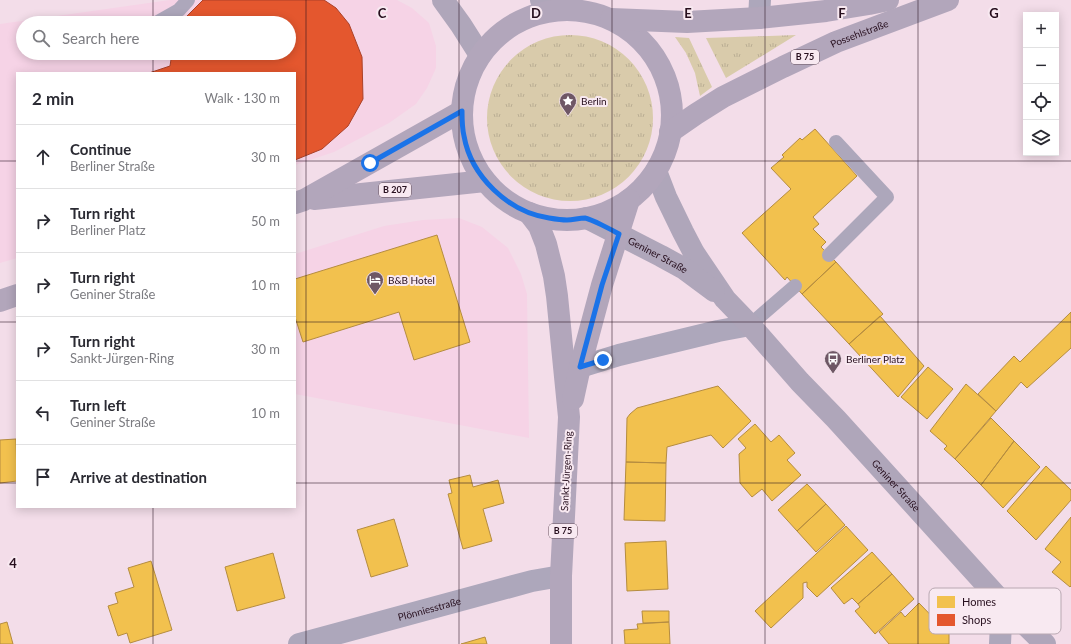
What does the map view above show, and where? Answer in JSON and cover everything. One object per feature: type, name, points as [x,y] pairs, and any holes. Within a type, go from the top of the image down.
[{"type":"main road","points":[[610,19],[629,31],[641,41],[659,66],[668,87],[671,110],[670,132],[665,152],[656,171],[644,186],[629,200],[609,211],[587,218],[567,220],[548,218],[529,213],[512,205],[485,181],[472,160],[464,136],[462,111],[464,91],[470,72],[480,55],[502,32],[550,5],[586,12],[610,19],[687,22],[760,9],[826,11],[888,0]]},
{"type":"main road","name":"Possehlstraße","points":[[670,132],[724,97],[783,67],[836,42],[948,0]]},
{"type":"main road","name":"B 207","points":[[300,201],[462,111]]},
{"type":"main road","name":"B 207","points":[[300,201],[485,181]]},
{"type":"main road","name":"Sankt-Jürgen-Ring","points":[[569,418],[580,367],[602,285],[629,200]]},
{"type":"main road","name":"Sankt-Jürgen-Ring","points":[[529,213],[538,226],[546,244],[554,276],[569,418],[561,576],[561,644]]},
{"type":"main road","points":[[0,301],[16,296]]},
{"type":"street","points":[[444,0],[480,55]]},
{"type":"street","name":"Geniner Straße","points":[[656,171],[666,197],[694,253],[725,299],[989,588]]},
{"type":"street","name":"Geniner Straße","points":[[587,218],[682,268],[725,299]]},
{"type":"street","points":[[580,367],[619,355],[718,331],[750,326]]},
{"type":"street","name":"Plönniesstraße","points":[[298,644],[532,580],[561,576]]},
{"type":"street","points":[[1000,634],[1000,644]]},
{"type":"street","name":"Geniner Straße","points":[[1034,634],[1044,644]]},
{"type":"lane","points":[[168,16],[179,10],[188,0]]},
{"type":"lane","points":[[829,256],[887,198],[836,142]]},
{"type":"lane","points":[[750,326],[795,286]]},
{"type":"shaded area","points":[[170,0],[397,0],[412,8],[429,23],[436,46],[436,68],[427,88],[416,104],[389,123],[334,152],[296,165],[296,72],[16,72],[16,258],[0,263],[0,24],[16,22],[16,60],[296,60],[296,16],[57,16]]},
{"type":"shaded area","points":[[459,218],[482,227],[508,248],[521,274],[527,294],[529,438],[296,394],[296,254],[384,226],[423,220]]},
{"type":"green space","points":[[570,35],[594,39],[609,45],[622,54],[634,66],[643,79],[649,94],[653,118],[649,142],[643,157],[634,170],[622,182],[609,191],[594,197],[570,201],[546,197],[531,191],[518,182],[506,170],[497,157],[491,142],[487,118],[491,94],[497,79],[506,66],[518,54],[531,45],[546,39]]},
{"type":"green space","points":[[796,35],[726,78],[706,38]]},
{"type":"green space","points":[[675,37],[689,38],[712,87],[700,96],[695,73],[686,53]]},
{"type":"building: Homes","points":[[815,129],[857,176],[813,217],[819,224],[813,229],[826,242],[821,247],[836,262],[802,294],[787,277],[785,280],[742,233],[791,189],[771,168],[784,157],[782,155],[800,138],[802,140]]},
{"type":"building: Homes","name":"B&B Hotel","points":[[437,235],[470,342],[414,360],[399,312],[303,342],[296,320],[296,279]]},
{"type":"building: Homes","points":[[836,262],[883,314],[849,344],[802,294]]},
{"type":"building: Homes","points":[[1071,312],[1071,348],[1027,388],[1021,382],[996,411],[978,394],[1014,356],[1020,362]]},
{"type":"building: Homes","points":[[880,316],[924,366],[898,397],[849,344]]},
{"type":"building: Homes","points":[[928,367],[953,389],[927,419],[901,397]]},
{"type":"building: Homes","points":[[966,384],[996,411],[955,459],[944,449],[947,446],[930,431]]},
{"type":"building: Homes","points":[[718,386],[751,421],[723,448],[711,435],[667,447],[666,463],[626,462],[627,418],[637,408]]},
{"type":"building: Homes","points":[[991,418],[1014,441],[981,485],[955,459]]},
{"type":"building: Homes","points":[[755,424],[771,442],[779,435],[795,453],[787,460],[801,475],[772,501],[762,489],[752,497],[740,483],[739,454],[746,448],[738,439]]},
{"type":"building: Homes","points":[[16,439],[16,481],[0,483],[0,440]]},
{"type":"building: Homes","points":[[1014,441],[1040,467],[1003,508],[981,485]]},
{"type":"building: Homes","points":[[626,462],[666,463],[665,521],[624,520]]},
{"type":"building: Homes","points":[[1046,466],[1071,490],[1071,500],[1036,540],[1007,511]]},
{"type":"building: Homes","points":[[470,475],[473,487],[498,480],[504,503],[483,509],[492,541],[463,549],[448,494],[452,493],[449,480]]},
{"type":"building: Homes","points":[[807,484],[826,504],[797,531],[778,510]]},
{"type":"building: Homes","points":[[826,504],[845,525],[816,552],[797,531]]},
{"type":"building: Homes","points":[[1071,517],[1070,587],[1052,572],[1061,562],[1045,549]]},
{"type":"building: Homes","points":[[394,519],[408,566],[371,577],[357,530]]},
{"type":"building: Homes","points":[[846,526],[868,550],[817,597],[807,587],[807,582],[803,583],[803,598],[771,628],[755,611]]},
{"type":"building: Homes","points":[[666,541],[668,589],[627,591],[625,543]]},
{"type":"building: Homes","points":[[872,552],[892,574],[858,604],[852,598],[844,604],[831,588]]},
{"type":"building: Homes","points":[[273,553],[285,598],[237,611],[225,567]]},
{"type":"building: Homes","points":[[151,561],[172,630],[130,643],[127,633],[118,636],[108,606],[118,603],[115,593],[134,587],[128,568]]},
{"type":"building: Homes","points":[[892,574],[914,599],[875,634],[855,611],[860,607],[858,604]]},
{"type":"building: Homes","points":[[919,603],[929,613],[929,634],[949,634],[949,644],[889,644],[879,632],[901,612],[905,617]]},
{"type":"building: Homes","points":[[642,611],[669,611],[669,622],[643,623]]},
{"type":"building: Homes","points":[[7,622],[13,644],[0,644],[0,624]]},
{"type":"building: Homes","points":[[669,622],[670,644],[625,644],[624,630],[638,629],[637,624]]},
{"type":"building: Homes","points":[[485,637],[487,644],[461,644]]},
{"type":"building: Shops","points":[[203,0],[324,0],[336,8],[349,24],[362,57],[363,99],[348,126],[322,149],[296,160],[296,72],[152,72],[170,66],[171,60],[296,60],[296,16],[187,16]]},
{"type":"place","name":"Berlin","points":[[568,116]]},
{"type":"place","name":"B&B Hotel","points":[[375,295]]},
{"type":"place","name":"Berliner Platz","points":[[833,374]]},
{"type":"route","points":[[370,163],[462,111],[464,136],[472,160],[485,181],[512,205],[529,213],[548,218],[567,220],[587,218],[619,234],[602,285],[580,367],[603,360]]}]
